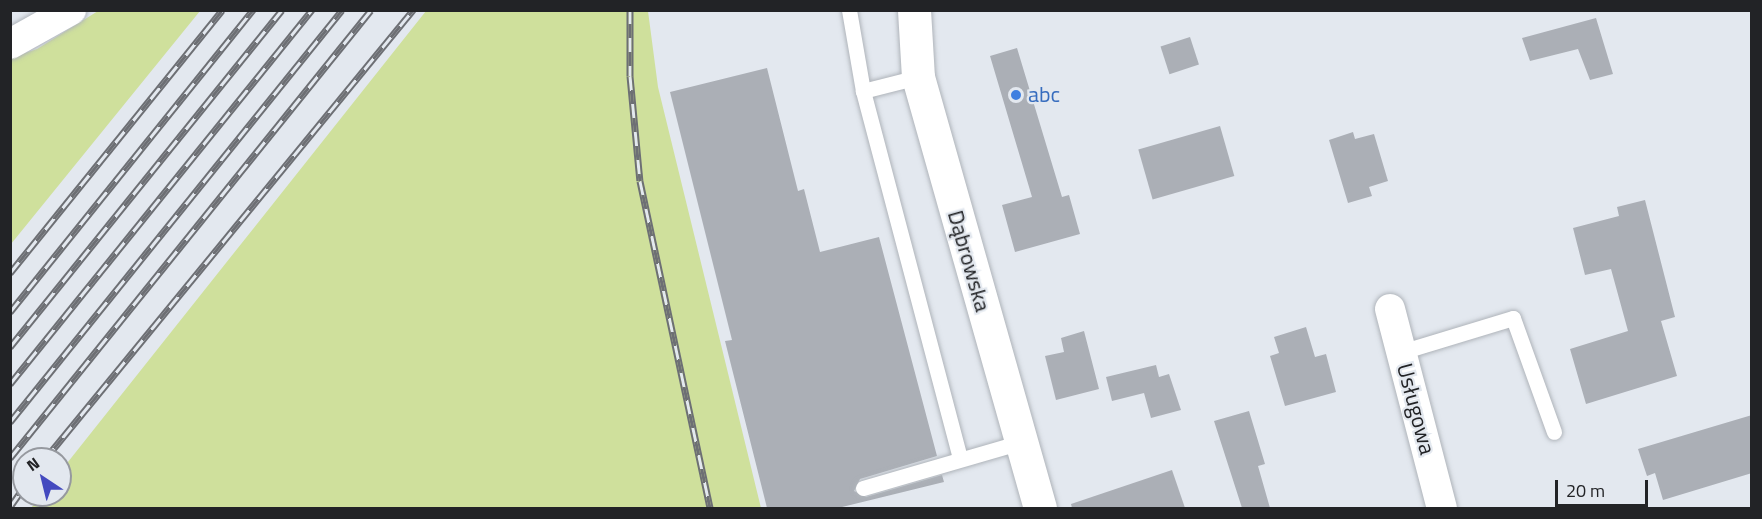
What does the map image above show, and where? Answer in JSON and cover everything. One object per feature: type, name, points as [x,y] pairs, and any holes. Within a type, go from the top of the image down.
[{"type":"street","points":[[10,44],[71,10]]},
{"type":"street","name":"Dąbrowska","points":[[915,10],[918,77],[1040,508]]},
{"type":"street","name":"Usługowa","points":[[1390,309],[1442,508]]},
{"type":"lane","points":[[849,10],[863,91],[960,458]]},
{"type":"lane","points":[[863,91],[918,77]]},
{"type":"lane","points":[[1401,352],[1513,318],[1554,432]]},
{"type":"lane","points":[[863,488],[1021,442]]},
{"type":"green space","points":[[98,11],[200,11],[11,244],[10,58],[37,49]]},
{"type":"green space","points":[[426,11],[648,11],[658,87],[761,508],[31,508],[72,507],[72,457]]},
{"type":"building","points":[[1596,18],[1613,74],[1590,80],[1578,49],[1530,61],[1522,38]]},
{"type":"building","points":[[1190,37],[1199,65],[1169,74],[1161,47]]},
{"type":"building","points":[[1017,48],[1062,197],[1069,195],[1080,234],[1015,252],[1002,205],[1032,197],[990,56]]},
{"type":"building","points":[[767,68],[798,191],[804,189],[820,252],[879,237],[937,456],[860,479],[854,491],[866,497],[942,475],[944,482],[838,508],[767,508],[725,341],[732,340],[670,92]]},
{"type":"building","points":[[1220,126],[1234,176],[1153,199],[1138,149]]},
{"type":"building","points":[[1353,132],[1355,139],[1374,134],[1388,181],[1369,187],[1372,196],[1348,203],[1329,140]]},
{"type":"building","points":[[1645,200],[1675,317],[1661,321],[1677,376],[1586,404],[1570,349],[1628,331],[1611,269],[1585,275],[1573,228],[1619,216],[1617,207]]},
{"type":"building","points":[[1306,327],[1315,357],[1326,354],[1336,392],[1285,406],[1270,356],[1279,353],[1274,337]]},
{"type":"building","points":[[1084,331],[1099,389],[1056,400],[1045,356],[1064,352],[1061,338]]},
{"type":"building","points":[[1156,365],[1159,377],[1169,374],[1181,410],[1151,418],[1144,393],[1112,401],[1106,377]]},
{"type":"building","points":[[1249,411],[1265,464],[1258,466],[1270,508],[1242,508],[1214,421]]},
{"type":"building","points":[[1752,415],[1752,473],[1663,500],[1655,473],[1647,476],[1638,449]]},
{"type":"building","points":[[1172,470],[1185,508],[1072,508],[1071,504]]},
{"type":"railway","points":[[10,273],[222,10]]},
{"type":"railway","points":[[10,312],[253,10]]},
{"type":"railway","points":[[10,347],[282,10]]},
{"type":"railway","points":[[10,384],[312,10]]},
{"type":"railway","points":[[10,422],[342,10]]},
{"type":"railway","points":[[10,458],[371,10]]},
{"type":"railway","points":[[55,447],[413,10]]},
{"type":"railway","points":[[630,10],[630,76],[640,181],[710,508]]},
{"type":"place","name":"abc","points":[[1016,95]]}]
